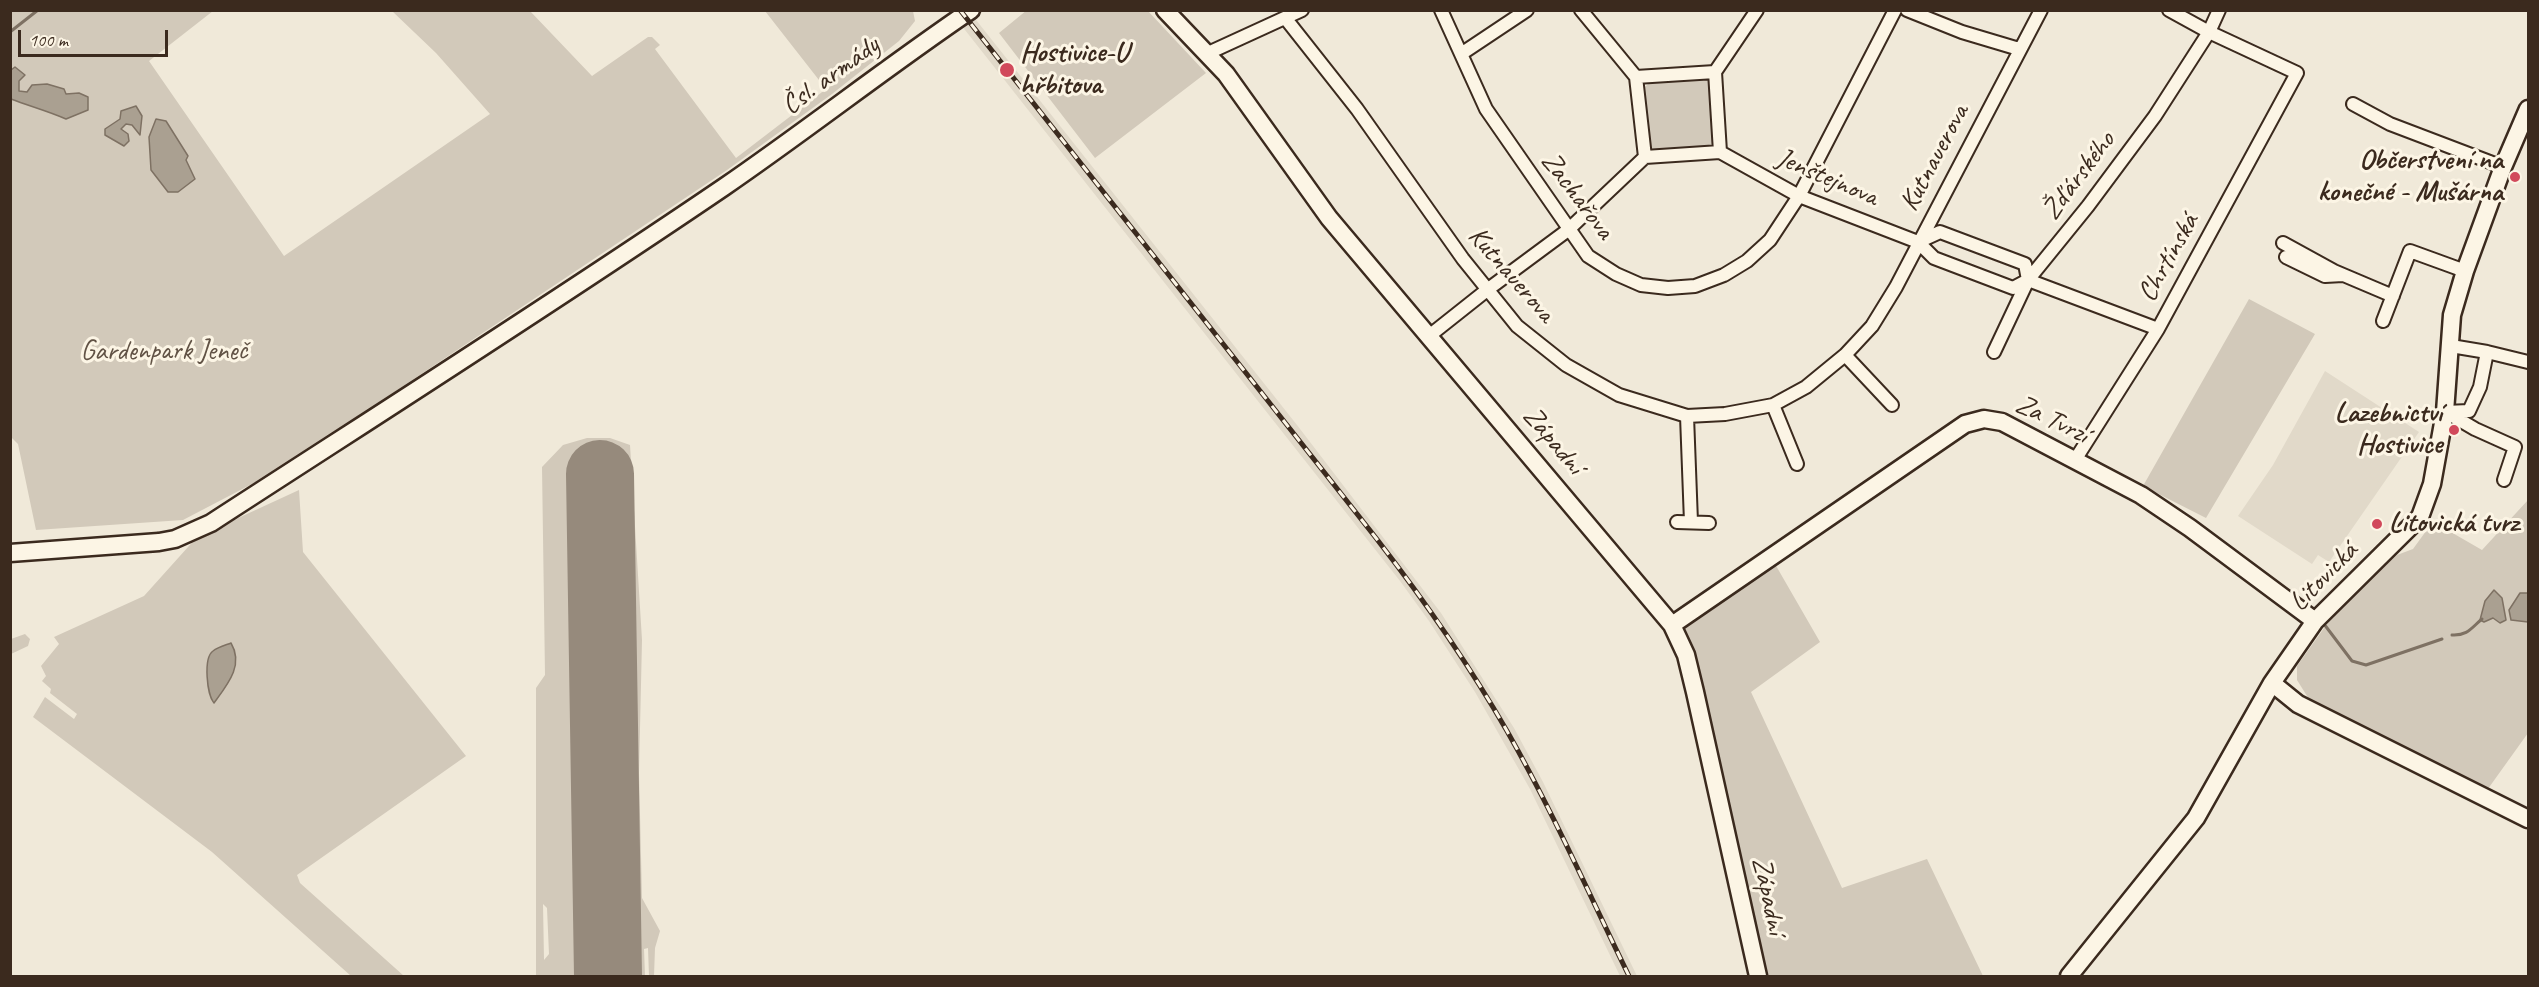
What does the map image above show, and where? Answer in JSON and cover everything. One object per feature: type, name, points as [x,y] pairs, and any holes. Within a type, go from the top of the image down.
[{"type":"street","name":"Čsl. armády","points":[[10,553],[159,542],[175,539],[211,524],[566,293],[753,166],[971,10]]},
{"type":"street","name":"Západní","points":[[1165,10],[1226,74],[1329,218],[1672,625],[1686,655],[1758,976]]},
{"type":"street","points":[[1206,54],[1302,10]]},
{"type":"street","name":"Zachařova","points":[[1441,10],[1486,109],[1588,256],[1641,285],[1668,288],[1695,286],[1724,275],[1770,240],[1798,196],[1895,10]]},
{"type":"street","points":[[1461,54],[1527,10]]},
{"type":"street","points":[[1581,10],[1636,77],[1645,157]]},
{"type":"street","points":[[1429,336],[1568,230],[1645,157],[1720,152],[1715,72],[1757,10]]},
{"type":"street","points":[[1907,10],[1962,32],[2019,49]]},
{"type":"street","name":"Kutnauerova","points":[[1286,19],[1357,109],[1463,259],[1517,326],[1566,365],[1619,395],[1687,416],[1725,414],[1773,405],[1806,387],[1845,355],[1872,326],[1896,287],[2041,10]]},
{"type":"street","points":[[2169,10],[2209,32]]},
{"type":"street","name":"Žďárského","points":[[1994,352],[2028,280],[2088,206],[2155,116],[2209,32],[2219,10]]},
{"type":"street","name":"Chrtínská","points":[[2075,460],[2158,329],[2297,73],[2209,32]]},
{"type":"street","points":[[1636,77],[1715,72]]},
{"type":"street","points":[[2353,104],[2390,124],[2503,167]]},
{"type":"street","name":"Litovická","points":[[2069,976],[2196,818],[2272,682],[2315,621],[2420,517],[2432,484],[2445,412],[2452,315],[2464,270],[2503,167],[2528,110]]},
{"type":"street","name":"Jenštejnova","points":[[1720,152],[1798,196],[1918,242],[1934,258],[2013,288],[2028,280],[2158,329]]},
{"type":"street","points":[[1918,242],[1940,232],[2025,264],[2028,280]]},
{"type":"street","points":[[2283,243],[2344,275],[2393,296]]},
{"type":"street","points":[[2383,321],[2410,251],[2464,270]]},
{"type":"street","points":[[2286,257],[2325,276],[2344,275]]},
{"type":"street","points":[[2451,346],[2529,362]]},
{"type":"street","points":[[2445,412],[2469,411],[2480,387],[2487,352]]},
{"type":"street","points":[[1845,355],[1892,405]]},
{"type":"street","points":[[1773,405],[1797,464]]},
{"type":"street","points":[[2445,412],[2475,429],[2516,447],[2504,480]]},
{"type":"street","points":[[1687,416],[1691,522]]},
{"type":"street","name":"Za Tvrzí","points":[[1672,625],[1965,424],[1984,419],[2002,422],[2142,495],[2315,621]]},
{"type":"street","points":[[1677,522],[1709,523]]},
{"type":"street","points":[[2272,682],[2298,704],[2529,819]]},
{"type":"shaded area","points":[[950,11],[969,11],[1297,425],[1441,613],[1514,728],[1543,782],[1637,976],[1620,976],[1530,789],[1475,692],[1429,621],[1400,581]]},
{"type":"shaded area","points":[[15,67],[25,75],[19,81],[19,91],[27,92],[32,85],[47,84],[64,89],[66,94],[79,93],[88,97],[88,110],[66,119],[11,99],[11,70]]},
{"type":"shaded area","points":[[136,106],[142,116],[140,135],[132,125],[126,124],[121,129],[128,134],[129,141],[124,146],[105,135],[105,129],[120,119],[121,111]]},
{"type":"shaded area","points":[[156,119],[166,121],[188,156],[186,160],[195,179],[178,192],[168,192],[151,170],[149,137]]},
{"type":"shaded area","points":[[2325,371],[2419,432],[2329,562],[2318,555],[2312,564],[2238,516],[2273,465]]},
{"type":"shaded area","points":[[2494,590],[2502,598],[2506,620],[2500,623],[2493,618],[2484,622],[2480,620],[2485,601]]},
{"type":"shaded area","points":[[2520,593],[2528,593],[2528,622],[2511,620],[2509,610]]},
{"type":"shaded area","points":[[231,643],[235,651],[235,667],[229,681],[214,703],[208,685],[208,661],[213,651]]},
{"type":"green space","points":[[1027,10],[1148,11],[1206,73],[1095,158],[999,33]]},
{"type":"green space","name":"Gardenpark Jeneč","points":[[11,11],[213,11],[149,61],[284,256],[490,114],[436,53],[392,11],[530,11],[592,76],[648,37],[652,37],[660,45],[655,49],[736,158],[826,89],[765,11],[913,11],[915,21],[899,41],[832,94],[727,170],[273,473],[183,520],[36,530],[18,444],[11,437]]},
{"type":"green space","points":[[1699,77],[1707,80],[1711,86],[1714,138],[1712,144],[1706,147],[1652,152],[1649,150],[1642,90],[1650,82]]},
{"type":"green space","points":[[2249,299],[2315,334],[2206,518],[2143,486]]},
{"type":"green space","points":[[587,438],[610,438],[630,445],[642,640],[639,773],[642,898],[660,931],[655,948],[654,976],[649,976],[648,948],[644,949],[645,976],[536,976],[536,688],[545,675],[542,467],[563,445]],"holes":[[[543,904],[547,908],[549,954],[544,960]]]},
{"type":"green space","points":[[299,490],[303,552],[466,756],[297,875],[300,883],[404,976],[351,976],[212,852],[33,717],[45,697],[74,719],[77,714],[50,693],[51,689],[42,681],[46,676],[41,666],[59,644],[54,637],[144,596],[197,537]]},
{"type":"green space","points":[[2528,500],[2528,733],[2485,793],[2312,704],[2297,680],[2297,666],[2339,607],[2397,555],[2413,549],[2429,527],[2437,524],[2482,550]]},
{"type":"green space","points":[[1775,564],[1820,642],[1751,692],[1842,888],[1927,859],[1983,976],[1764,976],[1682,628]]},
{"type":"green space","points":[[25,634],[30,639],[28,646],[11,654],[11,639]]},
{"type":"waterway","points":[[10,32],[38,10]]},
{"type":"waterway","points":[[2452,635],[2466,632],[2482,619]]},
{"type":"waterway","points":[[2324,624],[2352,661],[2366,665],[2442,639]]},
{"type":"runway","points":[[600,474],[608,976]]},
{"type":"railway","points":[[960,10],[1376,538],[1445,632],[1524,761],[1629,976]]},
{"type":"place","name":"Hostivice-U hřbitova","points":[[1007,70]]},
{"type":"place","name":"Občerstvení na konečné - Mušárna","points":[[2515,177]]},
{"type":"place","name":"Lazebnictví Hostivice","points":[[2454,430]]},
{"type":"place","name":"Litovická tvrz","points":[[2377,524]]}]
